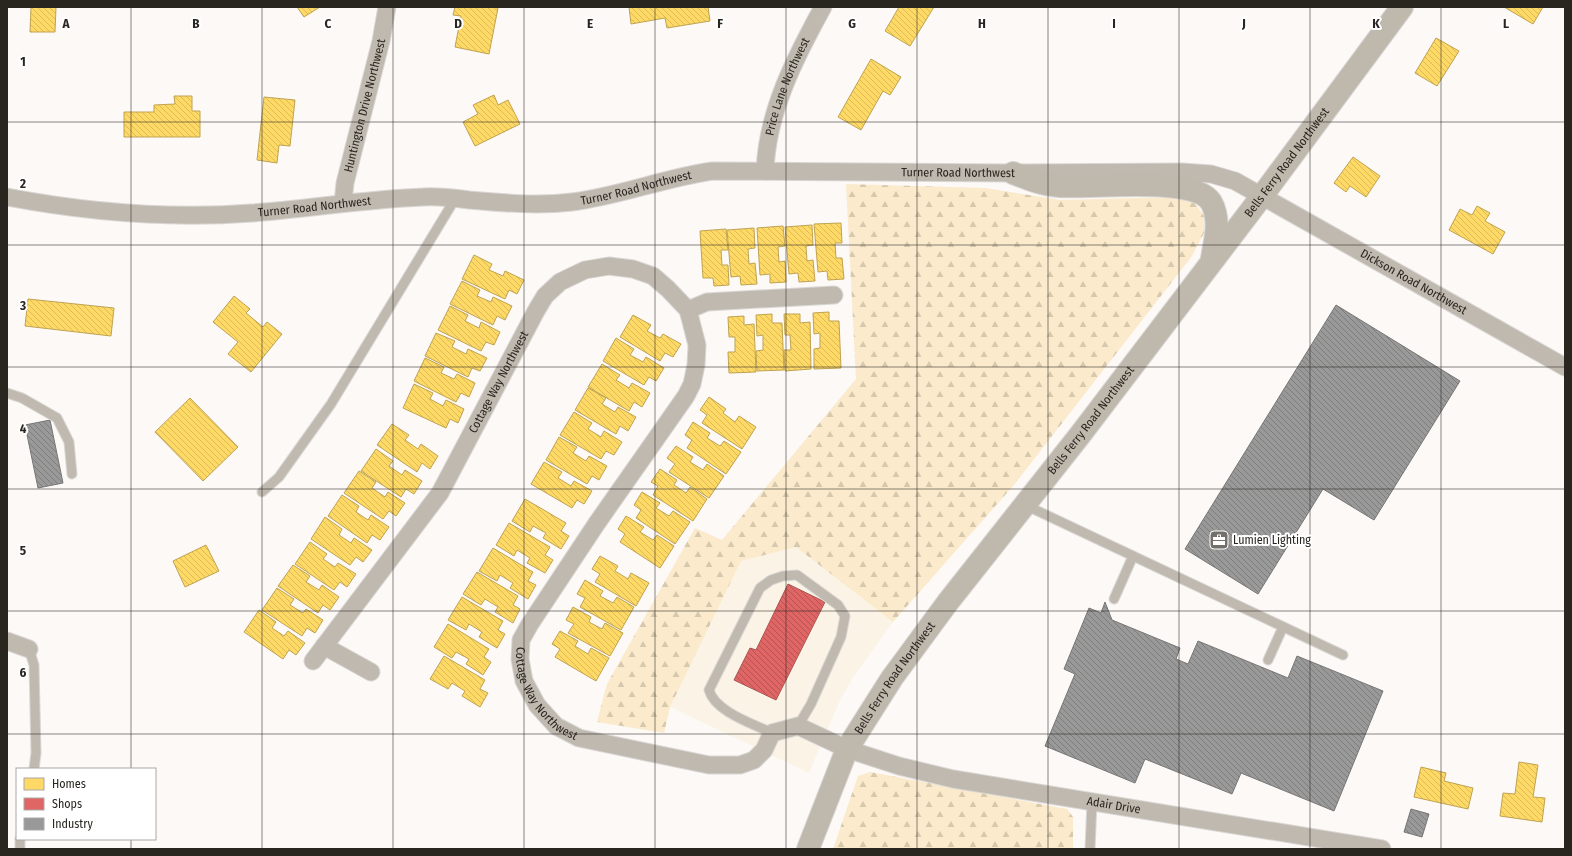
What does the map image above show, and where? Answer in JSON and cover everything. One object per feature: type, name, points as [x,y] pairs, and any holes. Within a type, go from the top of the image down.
[{"type":"main road","name":"Bells Ferry Road Northwest","points":[[808,849],[847,749],[892,678],[948,602],[1080,436],[1262,196],[1402,7]]},
{"type":"main road","points":[[1012,173],[1040,184],[1060,186],[1159,185],[1186,188],[1202,194],[1210,201],[1215,212],[1217,230],[1212,262]]},
{"type":"street","name":"Huntington Drive Northwest","points":[[343,203],[345,183],[381,41],[387,7]]},
{"type":"street","name":"Price Lane Northwest","points":[[765,171],[766,154],[771,127],[783,85],[823,7]]},
{"type":"street","name":"Turner Road Northwest","points":[[7,197],[70,207],[147,214],[191,216],[251,213],[426,196],[507,203],[571,202],[627,191],[690,174],[712,171],[1012,173],[1182,172],[1211,174],[1235,181],[1262,196]]},
{"type":"street","name":"Dickson Road Northwest","points":[[1262,196],[1565,367]]},
{"type":"street","name":"Cottage Way Northwest","points":[[313,661],[440,493],[545,296],[560,282],[586,270],[609,266],[633,269],[653,276],[688,310],[697,345],[696,365],[692,384],[686,396],[597,523],[530,624],[521,640],[520,659],[524,681],[537,705],[556,726],[580,738],[709,765],[740,765],[754,760],[764,750],[772,733]]},
{"type":"street","points":[[688,310],[707,302],[834,295]]},
{"type":"street","points":[[7,641],[29,649]]},
{"type":"street","points":[[324,646],[371,672]]},
{"type":"street","points":[[772,733],[798,726],[847,749]]},
{"type":"street","name":"Adair Drive","points":[[847,749],[899,766],[953,779],[1382,849]]},
{"type":"lane","points":[[262,492],[279,477],[330,404],[456,199]]},
{"type":"lane","points":[[7,393],[22,398],[57,418],[69,442],[72,474]]},
{"type":"lane","points":[[1025,505],[1343,655]]},
{"type":"lane","points":[[1114,599],[1132,556]]},
{"type":"lane","points":[[772,733],[729,713],[718,704],[709,690],[760,588],[771,580],[785,576],[798,576],[838,605],[845,616],[841,637],[811,704],[798,726]]},
{"type":"lane","points":[[1268,660],[1283,627]]},
{"type":"lane","points":[[29,649],[34,666],[36,753],[34,768]]},
{"type":"lane","points":[[1090,849],[1092,802]]},
{"type":"shaded area","points":[[796,547],[893,622],[854,676],[840,700],[809,773],[670,707],[741,561]]},
{"type":"green space","points":[[846,184],[985,188],[1061,200],[1175,197],[1195,203],[1204,216],[1204,233],[1192,256],[1013,486],[893,622],[796,547],[741,561],[670,707],[664,733],[597,722],[607,684],[695,528],[722,540],[856,379]]},
{"type":"green space","points":[[870,772],[1067,809],[1073,817],[1073,849],[833,849],[858,776]]},
{"type":"building: Homes","points":[[31,7],[56,7],[55,32],[30,32]]},
{"type":"building: Homes","points":[[297,7],[320,7],[304,17]]},
{"type":"building: Homes","points":[[455,7],[498,8],[489,54],[455,47],[461,16],[453,15]]},
{"type":"building: Homes","points":[[629,7],[708,7],[710,21],[667,28],[665,18],[631,24]]},
{"type":"building: Homes","points":[[899,7],[934,7],[910,46],[885,31]]},
{"type":"building: Homes","points":[[1504,7],[1543,7],[1533,24]]},
{"type":"building: Homes","points":[[1436,38],[1459,51],[1437,86],[1415,73]]},
{"type":"building: Homes","points":[[871,59],[901,77],[890,95],[883,91],[861,130],[838,117]]},
{"type":"building: Homes","points":[[494,95],[498,105],[508,100],[520,124],[475,146],[463,122],[478,114],[473,105]]},
{"type":"building: Homes","points":[[174,96],[192,96],[192,111],[200,111],[200,137],[124,137],[124,112],[154,112],[154,105],[175,104]]},
{"type":"building: Homes","points":[[264,97],[295,100],[290,146],[279,145],[277,163],[257,160]]},
{"type":"building: Homes","points":[[1353,157],[1380,176],[1366,197],[1350,186],[1346,192],[1334,183]]},
{"type":"building: Homes","points":[[1477,206],[1490,213],[1485,221],[1505,232],[1493,254],[1449,230],[1460,209],[1472,215]]},
{"type":"building: Homes","points":[[841,223],[842,243],[835,243],[836,258],[842,258],[844,279],[828,280],[827,271],[818,272],[814,224]]},
{"type":"building: Homes","points":[[812,225],[813,245],[806,246],[807,261],[813,260],[815,281],[799,282],[798,273],[789,274],[785,227]]},
{"type":"building: Homes","points":[[783,226],[785,246],[778,247],[779,262],[785,261],[786,282],[770,283],[770,274],[760,275],[757,228]]},
{"type":"building: Homes","points":[[754,228],[755,248],[748,249],[749,264],[755,263],[757,284],[741,285],[740,276],[731,277],[727,230]]},
{"type":"building: Homes","points":[[726,229],[728,250],[721,250],[722,265],[728,265],[729,285],[714,286],[713,278],[703,278],[700,231]]},
{"type":"building: Homes","points":[[474,255],[492,264],[489,270],[503,276],[505,271],[524,280],[517,294],[509,290],[505,299],[462,279]]},
{"type":"building: Homes","points":[[462,281],[480,290],[477,296],[491,302],[493,297],[512,306],[505,320],[497,316],[493,325],[450,304]]},
{"type":"building: Homes","points":[[234,296],[250,309],[246,313],[263,327],[267,322],[282,334],[251,372],[228,354],[238,342],[213,322]]},
{"type":"building: Homes","points":[[28,299],[114,308],[111,336],[25,326]]},
{"type":"building: Homes","points":[[450,306],[468,315],[465,321],[479,328],[481,322],[500,332],[494,345],[486,342],[481,351],[438,330]]},
{"type":"building: Homes","points":[[829,312],[829,321],[839,321],[841,368],[814,369],[814,349],[820,348],[820,333],[814,334],[813,313]]},
{"type":"building: Homes","points":[[772,314],[772,323],[782,323],[784,370],[757,371],[756,351],[763,350],[763,335],[757,336],[756,315]]},
{"type":"building: Homes","points":[[784,314],[800,314],[800,323],[810,322],[811,369],[785,371],[784,350],[791,350],[790,335],[785,335]]},
{"type":"building: Homes","points":[[633,315],[651,325],[647,331],[660,338],[663,334],[681,344],[673,357],[665,353],[660,361],[620,337]]},
{"type":"building: Homes","points":[[744,316],[744,325],[754,324],[756,372],[729,373],[728,352],[735,352],[735,337],[729,337],[728,317]]},
{"type":"building: Homes","points":[[436,333],[455,341],[452,347],[466,354],[468,349],[487,358],[480,371],[472,368],[468,377],[425,356]]},
{"type":"building: Homes","points":[[616,338],[634,349],[630,355],[643,362],[646,357],[664,368],[656,381],[649,377],[644,385],[603,361]]},
{"type":"building: Homes","points":[[425,358],[444,367],[441,373],[454,379],[457,374],[475,383],[469,397],[461,393],[456,402],[414,381]]},
{"type":"building: Homes","points":[[602,364],[620,375],[616,380],[629,388],[632,383],[650,393],[642,407],[634,402],[629,411],[588,387]]},
{"type":"building: Homes","points":[[414,384],[433,393],[430,399],[443,406],[446,400],[464,409],[458,423],[450,419],[446,428],[403,408]]},
{"type":"building: Homes","points":[[588,388],[606,398],[602,404],[615,412],[618,407],[636,417],[628,431],[620,426],[616,434],[575,410]]},
{"type":"building: Homes","points":[[709,397],[726,409],[723,413],[735,422],[739,416],[756,427],[742,449],[702,423],[707,415],[700,410]]},
{"type":"building: Homes","points":[[190,398],[238,447],[203,481],[155,432]]},
{"type":"building: Homes","points":[[574,412],[592,423],[588,429],[601,437],[604,431],[622,442],[614,455],[606,451],[601,459],[560,435]]},
{"type":"building: Homes","points":[[693,422],[710,433],[707,438],[720,446],[724,441],[741,452],[726,474],[687,448],[692,440],[685,435]]},
{"type":"building: Homes","points":[[392,424],[409,435],[405,440],[418,449],[421,444],[438,456],[430,469],[422,463],[417,472],[377,445]]},
{"type":"building: Homes","points":[[559,437],[577,447],[573,453],[586,461],[589,456],[607,466],[599,480],[592,476],[587,484],[546,460]]},
{"type":"building: Homes","points":[[676,446],[693,457],[690,462],[703,470],[707,464],[724,476],[709,498],[669,472],[675,464],[667,458]]},
{"type":"building: Homes","points":[[376,449],[393,461],[389,466],[402,475],[405,470],[422,481],[414,494],[406,489],[401,497],[361,471]]},
{"type":"building: Homes","points":[[544,462],[562,472],[558,478],[571,486],[574,481],[592,491],[584,504],[577,500],[572,508],[531,484]]},
{"type":"building: Homes","points":[[660,469],[677,480],[674,485],[686,493],[690,487],[707,499],[693,521],[653,495],[658,486],[651,482]]},
{"type":"building: Homes","points":[[359,471],[376,482],[372,488],[385,497],[388,492],[405,503],[396,516],[389,511],[383,519],[344,493]]},
{"type":"building: Homes","points":[[642,492],[660,503],[656,508],[669,516],[673,511],[690,522],[675,544],[636,518],[641,510],[634,505]]},
{"type":"building: Homes","points":[[342,495],[359,506],[356,512],[368,520],[371,515],[389,527],[380,540],[372,535],[367,543],[328,516]]},
{"type":"building: Homes","points":[[525,499],[566,523],[561,531],[569,536],[561,549],[543,538],[546,533],[533,526],[530,532],[512,521]]},
{"type":"building: Homes","points":[[626,516],[644,527],[640,532],[653,540],[657,535],[674,546],[660,568],[620,542],[625,534],[618,529]]},
{"type":"building: Homes","points":[[325,517],[342,529],[339,535],[351,543],[354,538],[372,550],[363,562],[356,557],[350,565],[311,539]]},
{"type":"building: Homes","points":[[509,523],[550,547],[545,555],[553,560],[545,573],[527,563],[530,558],[517,550],[514,556],[496,545]]},
{"type":"building: Homes","points":[[310,542],[327,554],[323,559],[335,567],[338,563],[356,574],[347,587],[340,582],[334,590],[295,564]]},
{"type":"building: Homes","points":[[206,545],[219,571],[185,587],[173,561]]},
{"type":"building: Homes","points":[[493,548],[533,572],[528,581],[536,585],[528,599],[510,588],[513,583],[500,575],[497,581],[479,571]]},
{"type":"building: Homes","points":[[600,556],[618,566],[615,571],[628,579],[631,573],[649,583],[636,606],[595,582],[600,574],[592,569]]},
{"type":"building: Homes","points":[[293,565],[310,576],[306,582],[319,590],[322,585],[339,597],[330,610],[323,605],[318,613],[278,586]]},
{"type":"building: Homes","points":[[477,572],[518,596],[513,605],[520,609],[513,623],[495,612],[498,607],[485,599],[481,605],[463,594]]},
{"type":"building: Homes","points":[[585,580],[603,591],[600,596],[613,603],[617,597],[634,607],[621,630],[580,607],[585,598],[577,594]]},
{"type":"building: Homes","points":[[277,588],[294,599],[290,605],[303,613],[306,609],[323,620],[315,633],[307,628],[302,636],[262,610]]},
{"type":"building: Homes","points":[[462,597],[503,621],[498,630],[505,634],[497,648],[479,637],[482,632],[469,624],[466,630],[448,620]]},
{"type":"building: Homes","points":[[573,607],[591,617],[589,622],[602,629],[605,623],[623,633],[610,656],[568,633],[574,624],[566,620]]},
{"type":"building: Homes","points":[[259,610],[276,622],[272,628],[284,636],[288,631],[305,643],[296,655],[289,650],[283,659],[244,632]]},
{"type":"building: Homes","points":[[448,624],[489,649],[484,657],[491,662],[483,675],[466,664],[469,659],[456,652],[452,658],[434,647]]},
{"type":"building: Homes","points":[[560,631],[578,641],[575,646],[588,654],[591,648],[609,658],[596,681],[555,657],[560,649],[552,644]]},
{"type":"building: Homes","points":[[444,656],[485,680],[480,689],[488,693],[480,707],[462,696],[465,691],[452,683],[448,689],[430,679]]},
{"type":"building: Homes","points":[[1519,762],[1538,765],[1533,797],[1545,798],[1542,822],[1500,816],[1503,793],[1515,794]]},
{"type":"building: Homes","points":[[1421,767],[1446,773],[1444,781],[1473,788],[1468,809],[1414,797]]},
{"type":"building: Shops","points":[[788,584],[825,602],[776,700],[734,680],[750,648],[756,650]]},
{"type":"building: Industry","points":[[1336,305],[1460,381],[1374,520],[1323,489],[1258,594],[1185,549]]},
{"type":"building: Industry","points":[[50,420],[63,483],[38,488],[25,425]]},
{"type":"building: Industry","points":[[1105,602],[1112,620],[1180,648],[1176,659],[1188,664],[1198,641],[1288,678],[1297,656],[1383,691],[1334,811],[1241,773],[1232,794],[1145,759],[1135,783],[1045,746],[1075,674],[1064,669],[1089,608],[1101,613]]},
{"type":"building: Industry","points":[[1411,809],[1429,814],[1422,837],[1404,832]]},
{"type":"place","name":"Lumien Lighting","points":[[1219,540]]}]
